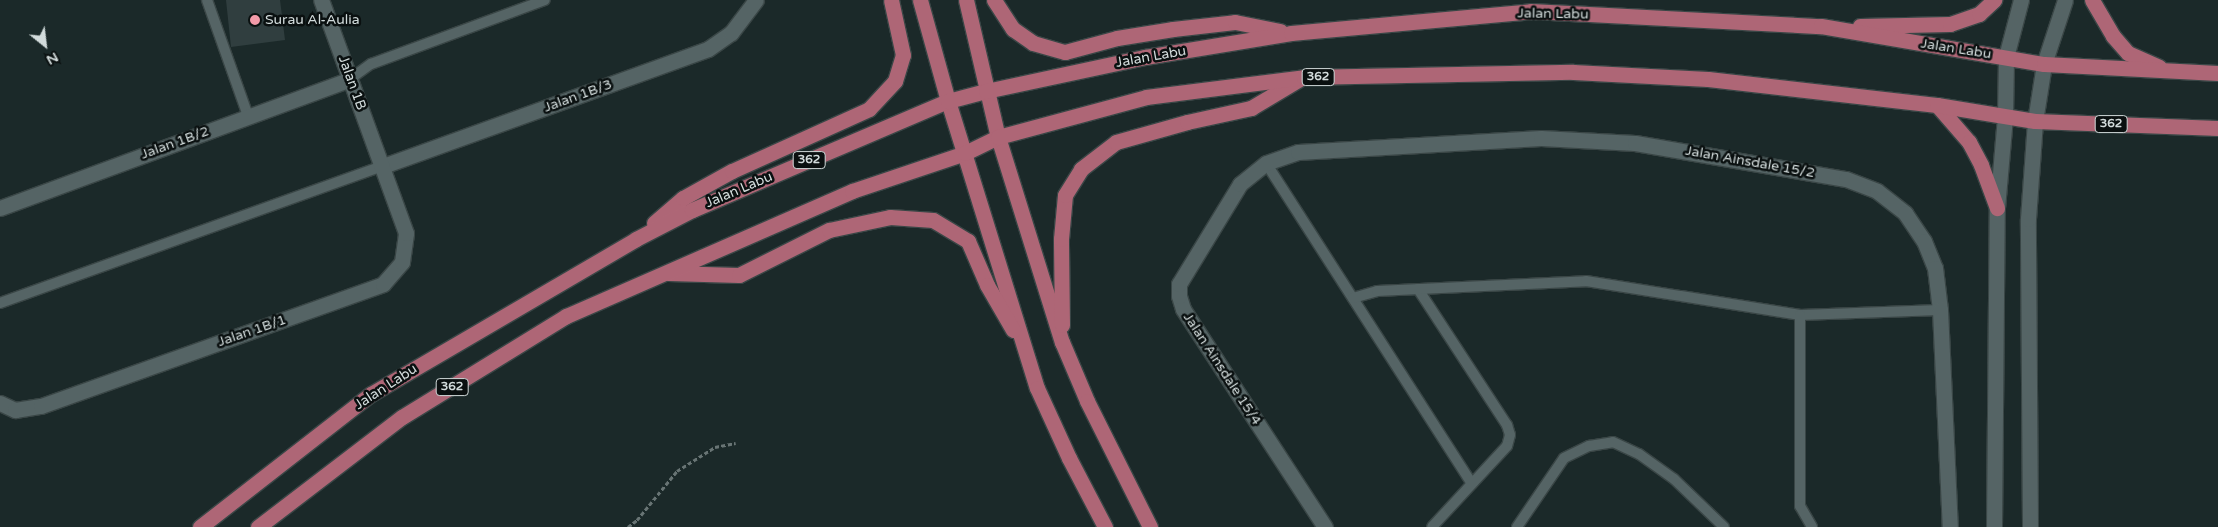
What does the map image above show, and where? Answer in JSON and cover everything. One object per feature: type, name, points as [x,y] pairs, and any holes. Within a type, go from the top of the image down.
[{"type":"main road","points":[[636,239],[683,198],[699,188],[732,170],[869,109],[895,82],[903,55],[891,0]]},
{"type":"main road","points":[[920,0],[948,101],[1037,388],[1069,458],[1105,527]]},
{"type":"main road","points":[[966,0],[998,137],[1062,342],[1087,401],[1150,527]]},
{"type":"main road","points":[[994,0],[1013,29],[1033,43],[1065,52],[1117,38],[1173,28],[1235,22],[1291,33]]},
{"type":"main road","points":[[1821,26],[1950,24],[1979,14],[1994,0]]},
{"type":"main road","points":[[2092,0],[2113,36],[2128,52],[2150,64],[2178,72]]},
{"type":"main road","name":"Jalan Labu","points":[[200,527],[371,394],[636,239],[692,210],[948,101],[986,91],[1145,57],[1291,33],[1531,11],[1821,26],[2044,64],[2218,73]]},
{"type":"main road","name":"362","points":[[258,527],[402,417],[566,316],[852,192],[965,153],[998,137],[1146,97],[1304,77],[1572,72],[1708,79],[1937,105],[2035,121],[2218,128]]},
{"type":"main road","points":[[1062,342],[1061,239],[1065,195],[1081,169],[1116,142],[1187,122],[1251,108],[1304,77]]},
{"type":"main road","points":[[1937,105],[1969,142],[1981,165],[1997,208]]},
{"type":"main road","points":[[662,273],[739,275],[829,230],[890,217],[933,220],[968,241],[987,285],[1027,356]]},
{"type":"street","name":"Jalan 1B","points":[[321,0],[383,166]]},
{"type":"street","name":"Jalan 1B/3","points":[[383,166],[708,49],[731,33],[756,0]]},
{"type":"street","points":[[1994,527],[1997,208],[2005,116],[2006,57],[2021,0]]},
{"type":"street","points":[[2030,527],[2028,219],[2035,121],[2044,64],[2065,0]]},
{"type":"street","name":"Jalan 1B/2","points":[[0,208],[350,79]]},
{"type":"street","name":"Jalan Ainsdale 15/2","points":[[1266,163],[1298,152],[1542,138],[1588,139],[1635,142],[1846,179],[1878,191],[1905,214],[1924,241],[1935,268],[1940,310],[1950,527]]},
{"type":"street","name":"Jalan Ainsdale 15/4","points":[[1266,163],[1240,184],[1179,284],[1179,296],[1183,309],[1325,527]]},
{"type":"street","name":"Jalan 1B/1","points":[[0,403],[15,410],[41,406],[383,284],[402,262],[406,233],[383,166]]},
{"type":"lane","points":[[207,0],[248,116]]},
{"type":"lane","points":[[350,79],[371,64],[545,0]]},
{"type":"lane","points":[[1266,163],[1472,484]]},
{"type":"lane","points":[[0,303],[383,166]]},
{"type":"lane","points":[[1353,298],[1377,291],[1586,281],[1800,315],[1940,310]]},
{"type":"lane","points":[[1418,289],[1507,425],[1510,436],[1507,446],[1432,527]]},
{"type":"lane","points":[[1800,315],[1800,506],[1812,527]]},
{"type":"lane","points":[[1517,527],[1564,458],[1590,446],[1613,442],[1639,454],[1674,479],[1717,518],[1724,527]]},
{"type":"path","points":[[628,527],[637,520],[677,471],[715,447],[736,443]]},
{"type":"building","name":"Surau Al-Aulia","points":[[226,0],[280,0],[285,40],[231,47]]},
{"type":"place","name":"Surau Al-Aulia","points":[[255,20]]}]
